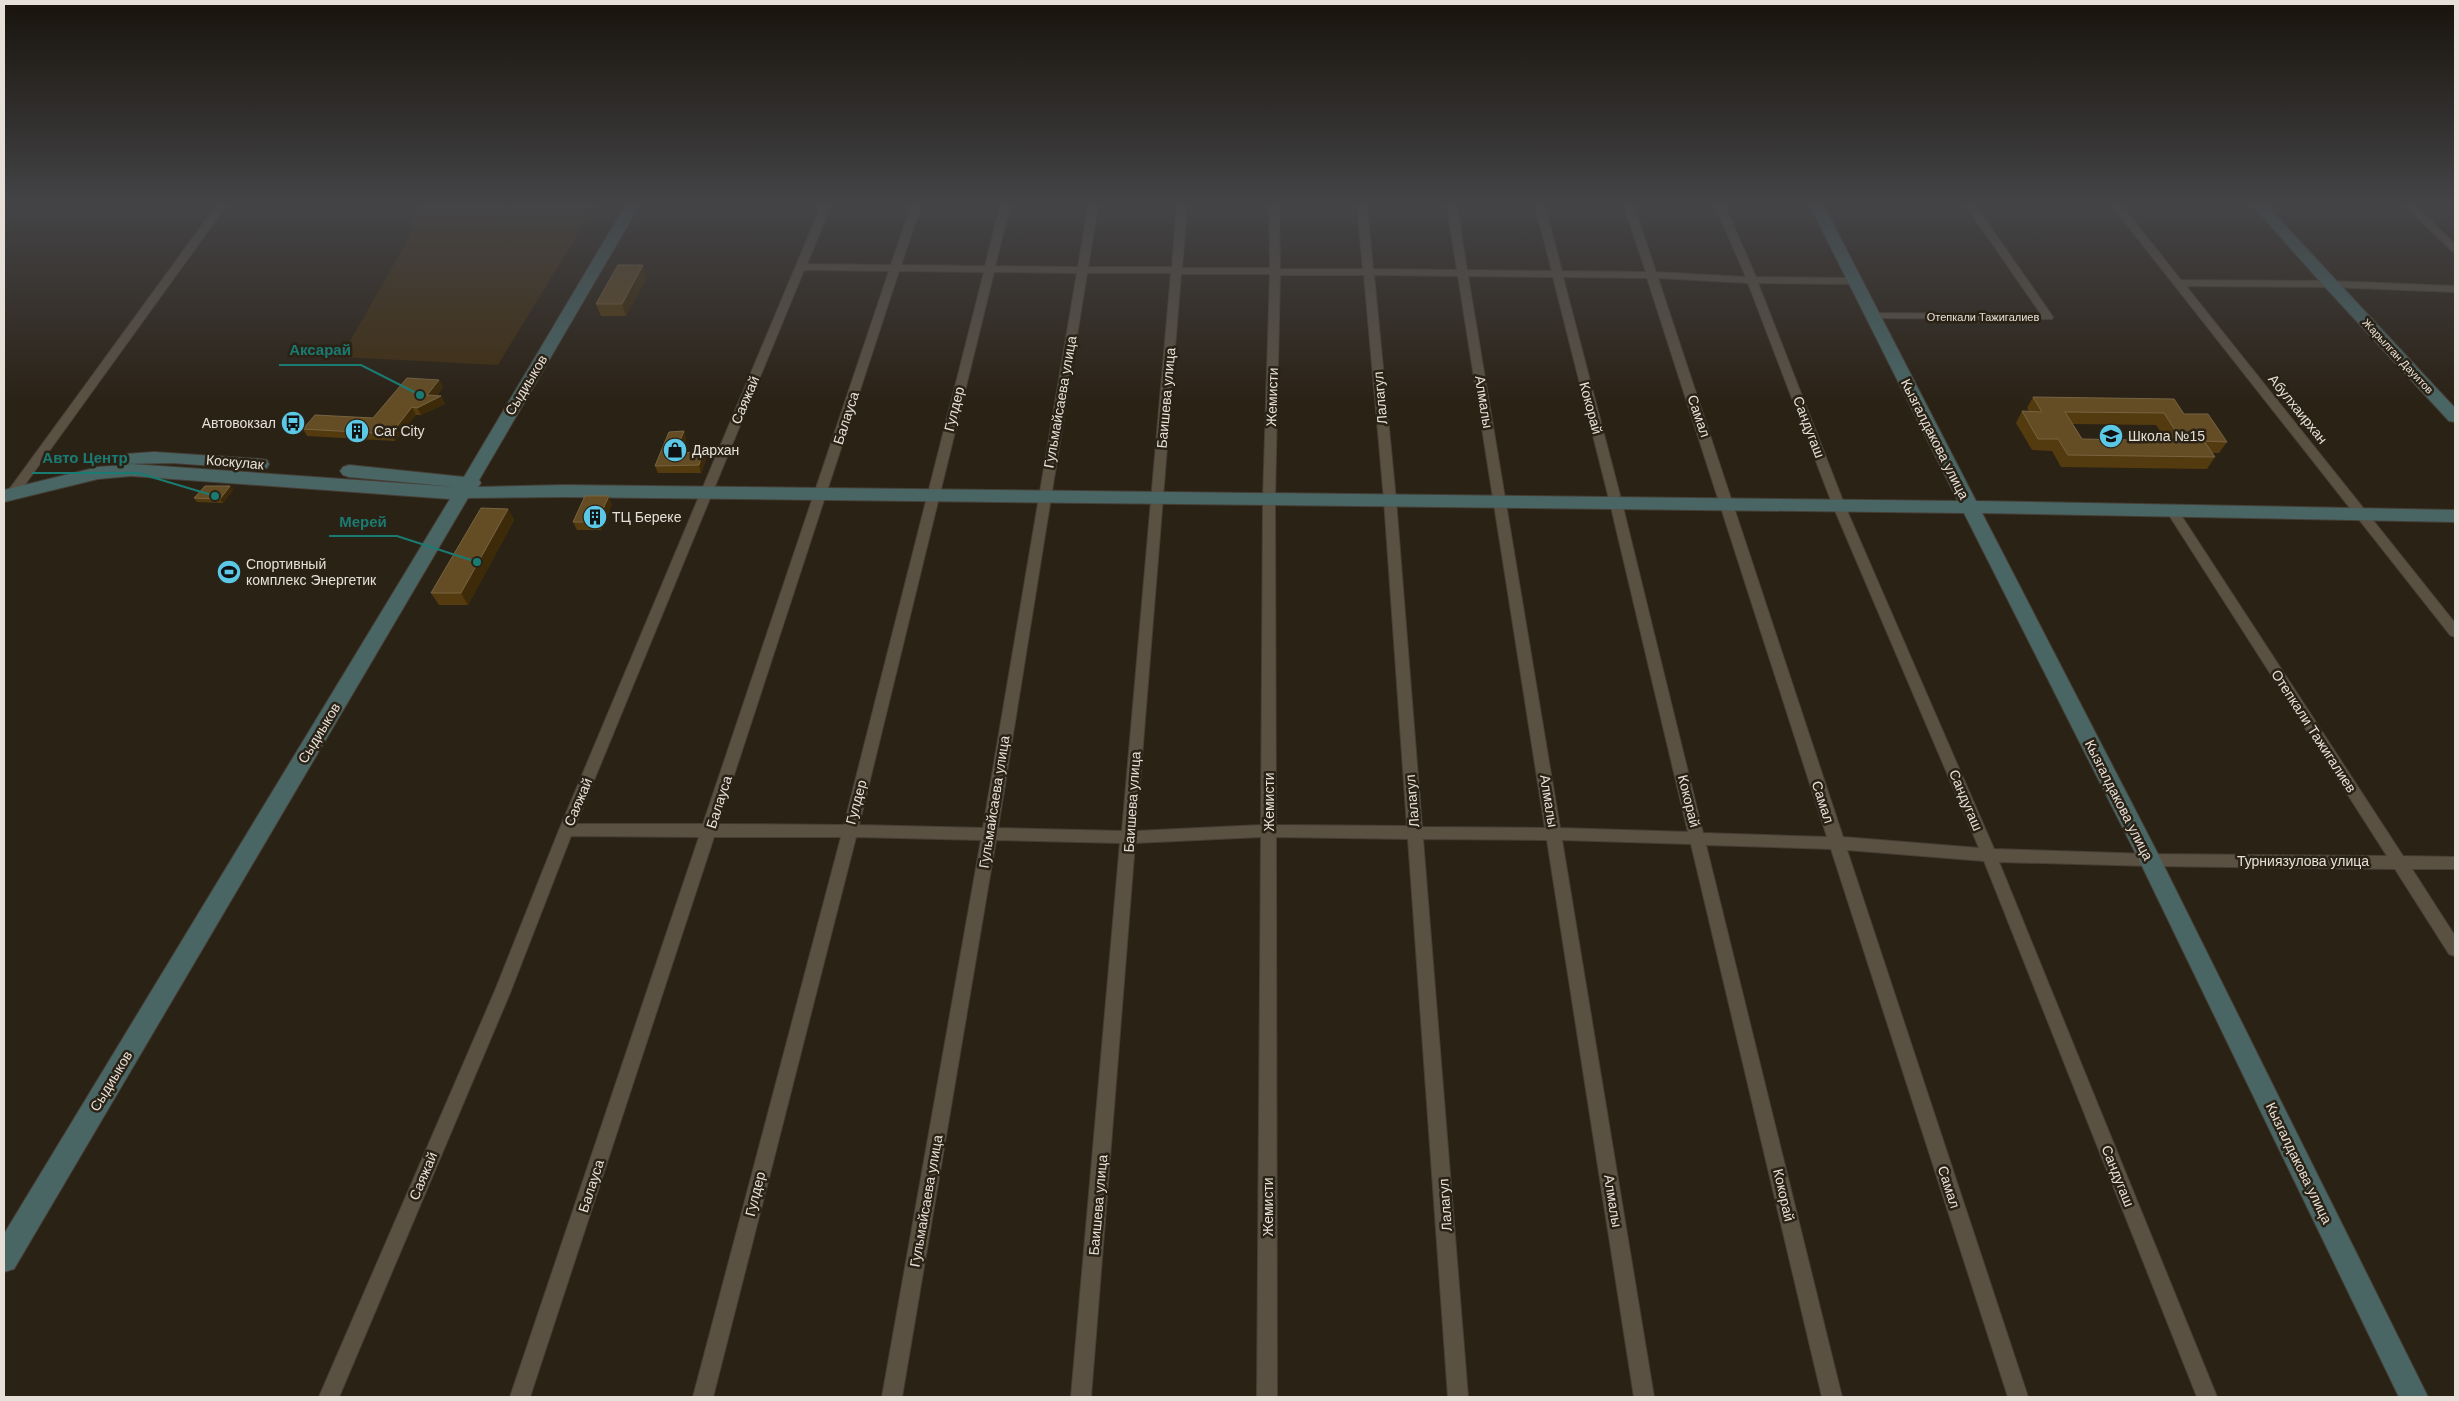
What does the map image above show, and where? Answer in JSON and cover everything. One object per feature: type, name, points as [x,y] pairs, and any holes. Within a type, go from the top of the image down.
[{"type":"street","points":[[23,478],[173,271]]},
{"type":"street","name":"Сыдиыков","points":[[4,1259],[466,488],[594,271]]},
{"type":"street","name":"Саяжай","points":[[329,1397],[502,993],[566,830],[798,271]]},
{"type":"street","name":"Балауса","points":[[520,1397],[822,494],[894,271]]},
{"type":"street","name":"Гулдер","points":[[703,1397],[848,831],[892,669],[988,271]]},
{"type":"street","name":"Гульмайсаева улица","points":[[892,1397],[989,834],[1082,271]]},
{"type":"street","name":"Баишева улица","points":[[1081,1397],[1130,837],[1140,686],[1158,498],[1176,271]]},
{"type":"street","name":"Жемисти","points":[[1267,1397],[1269,499],[1276,271]]},
{"type":"street","points":[[1311,271],[1652,275],[1752,280],[1854,281]]},
{"type":"street","name":"Самал","points":[[1651,271],[2018,1397]]},
{"type":"street","name":"Сандугаш","points":[[1748,271],[1839,506],[1988,855],[2207,1397]]},
{"type":"street","name":"Кызгалдакова улица","points":[[1849,271],[2150,860],[2414,1397]]},
{"type":"street","name":"Отепкали Тажигалиев","points":[[1872,316],[2048,317],[2016,271]]},
{"type":"street","name":"Абулхаирхан","points":[[2168,271],[2364,515],[2455,632]]},
{"type":"street","name":"Жарылган Дауитов","points":[[2319,271],[2455,417]]},
{"type":"street","name":"Лалагул","points":[[1368,272],[1390,500],[1458,1397]]},
{"type":"street","name":"Алмалы","points":[[1463,273],[1644,1397]]},
{"type":"street","name":"Кокорай","points":[[1557,274],[1616,503],[1832,1397]]},
{"type":"street","points":[[2178,284],[2330,284],[2455,289]]},
{"type":"street","name":"Коскулак","points":[[7,491],[23,478],[86,462],[146,456],[190,458],[466,488]]},
{"type":"street","name":"Коскулак","points":[[7,491],[98,473],[130,470],[466,488]]},
{"type":"street","points":[[466,488],[707,493],[1969,507],[2455,516]]},
{"type":"street","name":"Отепкали Тажигалиев","points":[[2173,512],[2455,949]]},
{"type":"street","name":"Турниязулова улица","points":[[566,830],[848,831],[1130,837],[1269,831],[1554,834],[1837,843],[1988,855],[2150,860],[2455,863]]},
{"type":"shaded area","points":[[390,271],[555,271],[498,365],[341,357]]},
{"type":"building","points":[[614,271],[640,271],[622,304],[596,304]]},
{"type":"building","points":[[407,378],[439,380],[427,395],[441,396],[417,408],[412,407],[391,434],[303,429],[315,415],[373,418]]},
{"type":"building","points":[[2033,397],[2174,399],[2184,414],[2208,414],[2227,442],[2204,441],[2215,457],[2068,455],[2058,439],[2038,439],[2022,411],[2042,412]],"holes":[[[2065,412],[2164,413],[2182,441],[2082,439]]]},
{"type":"building","points":[[684,431],[675,453],[703,452],[699,465],[655,466],[669,432]]},
{"type":"building","points":[[205,486],[230,486],[220,499],[194,498]]},
{"type":"building","points":[[585,496],[609,496],[597,522],[573,522]]},
{"type":"building","points":[[481,508],[508,509],[461,593],[431,593]]},
{"type":"place","name":"Аксарай","points":[[420,395]]},
{"type":"place","name":"Автовокзал","points":[[293,423]]},
{"type":"place","name":"Car City","points":[[357,431]]},
{"type":"place","name":"Школа №15","points":[[2111,436]]},
{"type":"place","name":"Дархан","points":[[675,450]]},
{"type":"place","name":"Авто Центр","points":[[215,496]]},
{"type":"place","name":"ТЦ Береке","points":[[595,517]]},
{"type":"place","name":"Мерей","points":[[477,562]]},
{"type":"place","name":"Спортивный комплекс Энергетик","points":[[229,572]]}]
